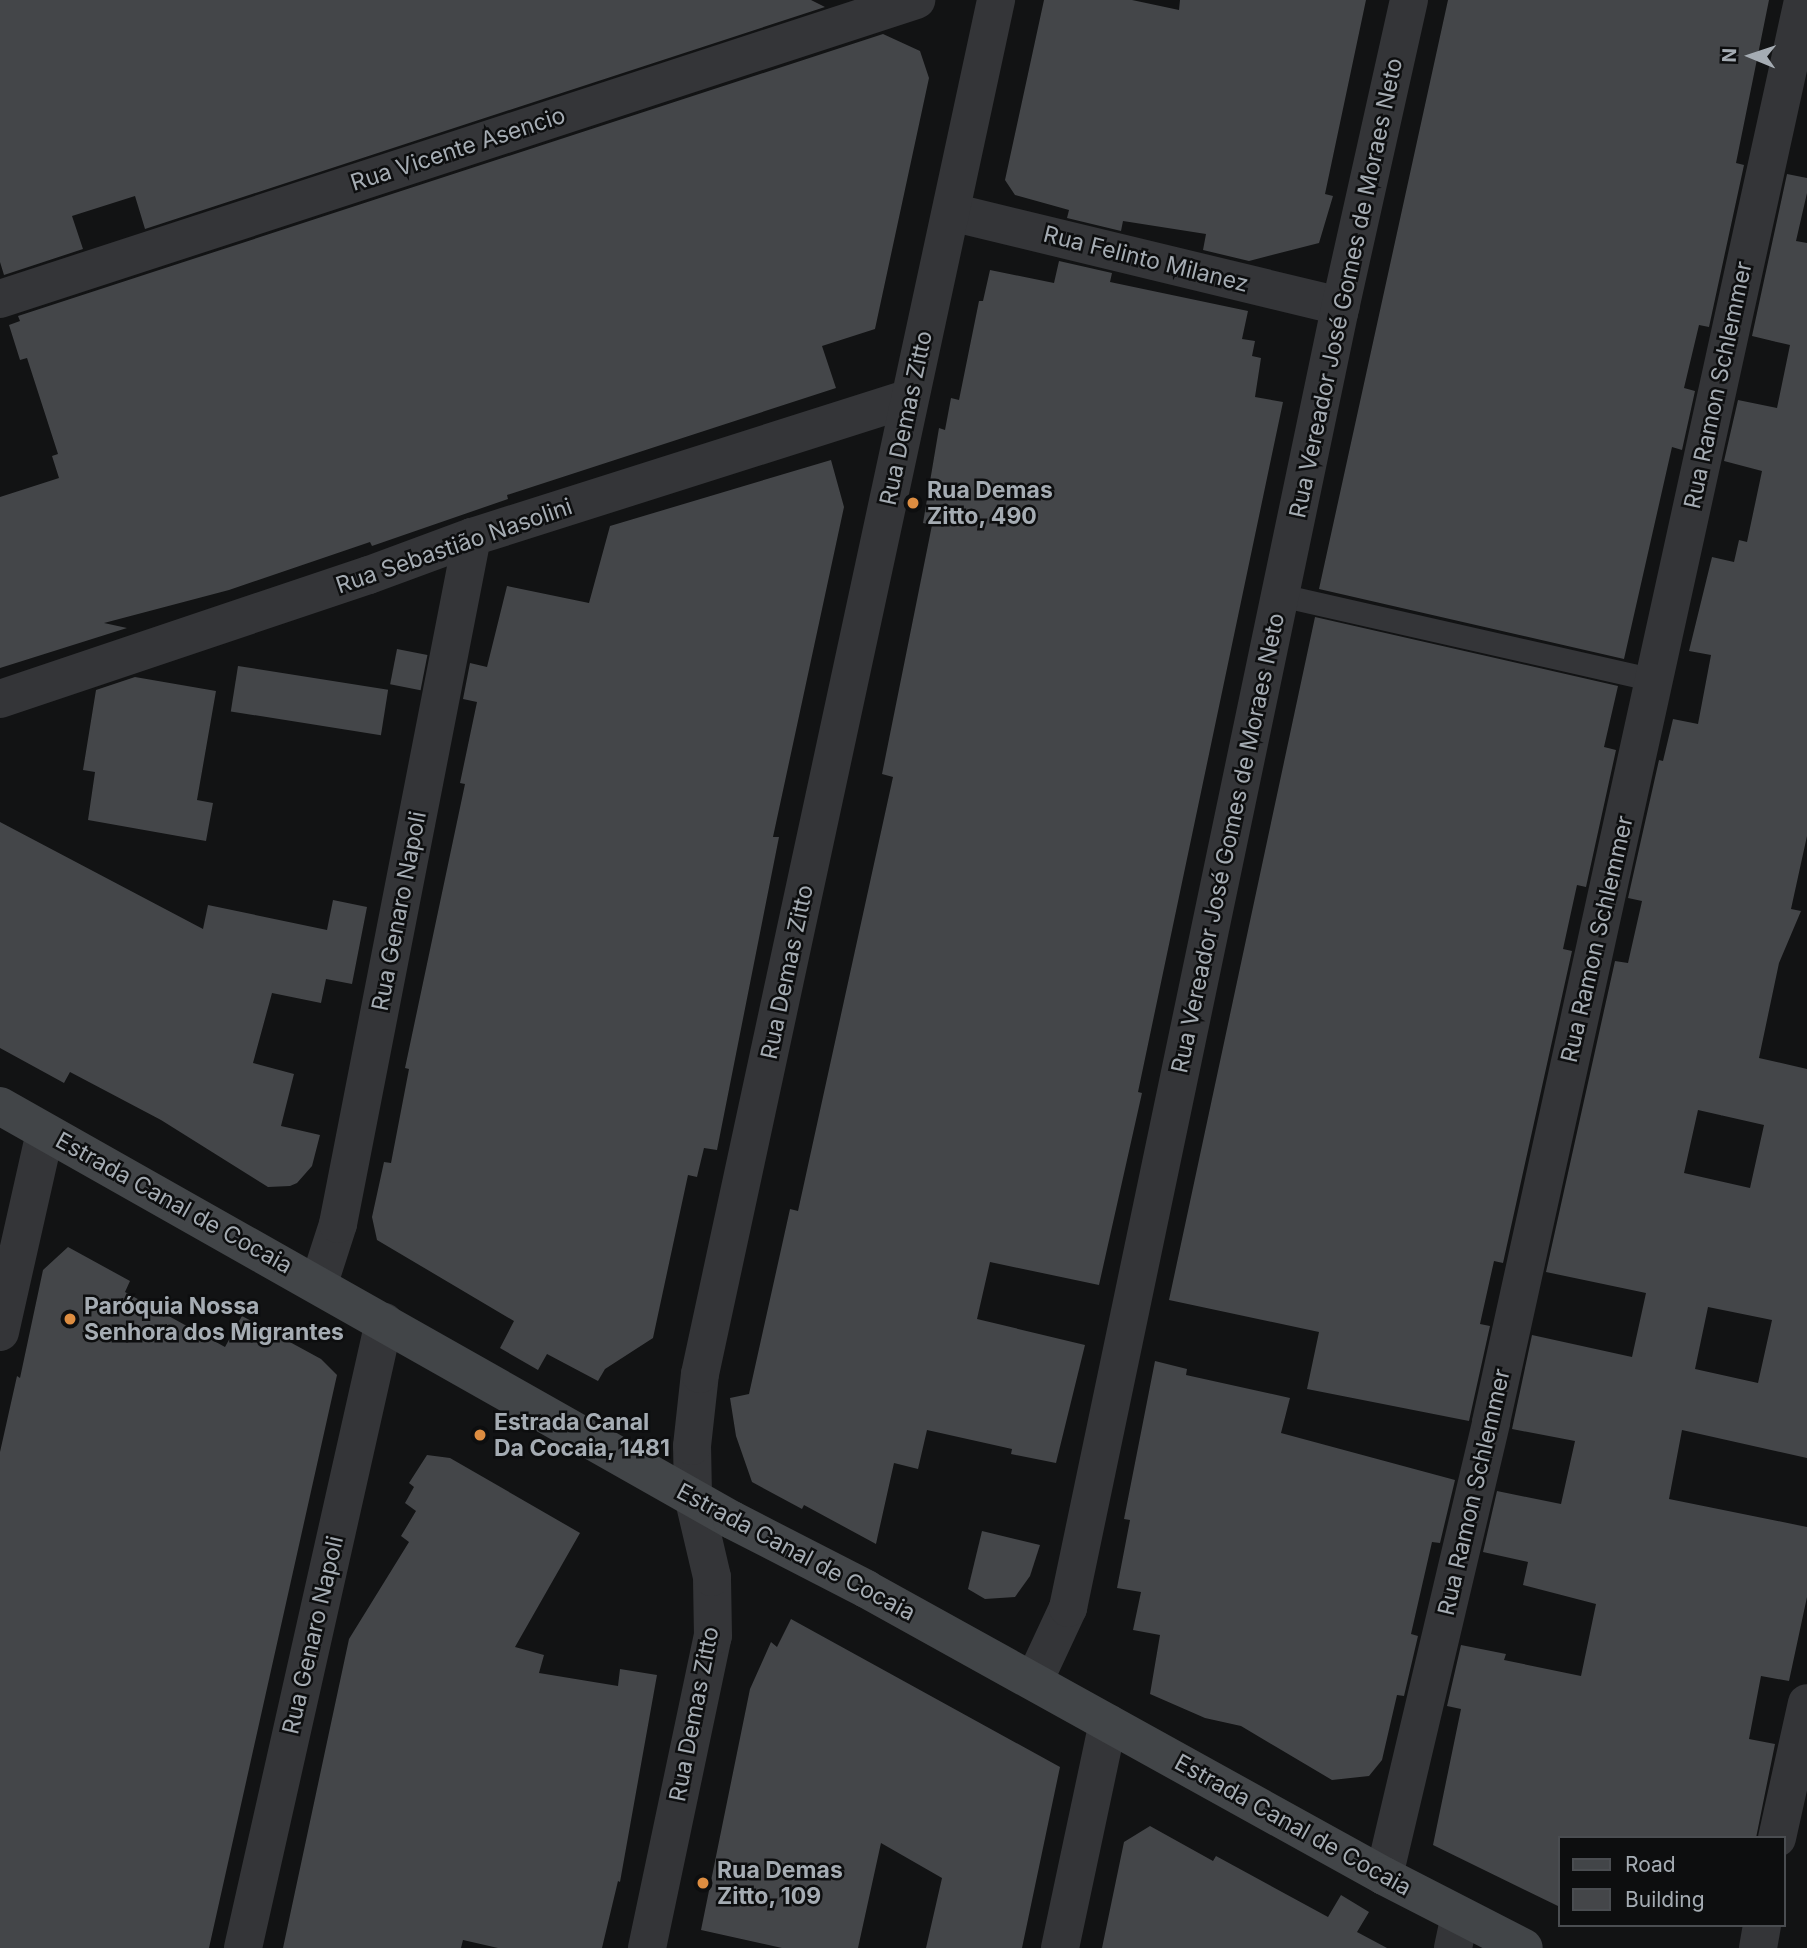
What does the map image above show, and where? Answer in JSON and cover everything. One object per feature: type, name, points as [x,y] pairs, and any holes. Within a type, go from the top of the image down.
[{"type":"main road","name":"Estrada Canal de Cocaia","points":[[0,1106],[319,1283],[693,1496],[1034,1681],[1384,1876],[1457,1932],[1524,1948]]},
{"type":"street","name":"Rua Vicente Asencio","points":[[0,299],[916,0]]},
{"type":"street","name":"Rua Demas Zitto","points":[[647,1948],[713,1636],[712,1577],[693,1496],[692,1446],[700,1374],[996,0]]},
{"type":"street","name":"Rua Vereador José Gomes de Moraes Neto","points":[[1034,1681],[1068,1608],[1341,306],[1409,0]]},
{"type":"street","name":"Rua Ramon Schlemmer","points":[[1384,1876],[1491,1422],[1803,0]]},
{"type":"street","name":"Rua Felinto Milanez","points":[[951,212],[1341,306]]},
{"type":"street","name":"Rua Sebastião Nasolini","points":[[0,699],[369,575],[472,537],[909,398]]},
{"type":"street","name":"Rua Genaro Napoli","points":[[319,1283],[338,1224],[472,537]]},
{"type":"street","points":[[0,1332],[46,1132]]},
{"type":"street","name":"Rua Genaro Napoli","points":[[243,1948],[384,1322]]},
{"type":"street","points":[[1777,1836],[1807,1703]]},
{"type":"street","points":[[1060,1948],[1108,1723]]},
{"type":"street","points":[[1758,1948],[1762,1927]]},
{"type":"lane","points":[[1280,595],[1654,680]]},
{"type":"building","points":[[0,0],[811,0],[825,7],[145,229],[135,196],[72,216],[83,249],[4,275],[0,262]]},
{"type":"building","points":[[1044,0],[1132,0],[1179,10],[1180,0],[1366,0],[1325,194],[1333,196],[1319,243],[1249,261],[1203,250],[1206,234],[1123,221],[1121,231],[1067,218],[1069,210],[1015,195],[1005,180]]},
{"type":"building","points":[[1448,0],[1769,0],[1736,163],[1744,165],[1709,327],[1699,325],[1684,388],[1695,391],[1682,450],[1672,447],[1624,659],[1319,589]]},
{"type":"building","points":[[883,34],[920,51],[929,78],[875,329],[822,346],[836,388],[507,495],[508,499],[372,546],[370,542],[229,590],[104,623],[127,628],[0,668],[0,497],[59,478],[52,456],[58,454],[27,358],[20,360],[9,325],[20,321],[18,316]]},
{"type":"building","points":[[1787,174],[1807,178],[1807,193],[1796,241],[1807,243],[1807,836],[1791,909],[1801,911],[1779,963],[1759,1058],[1807,1069],[1807,1458],[1682,1430],[1669,1499],[1807,1527],[1807,1597],[1789,1681],[1761,1676],[1749,1739],[1775,1744],[1756,1836],[1559,1836],[1559,1907],[1433,1845],[1461,1709],[1447,1706],[1461,1645],[1506,1654],[1504,1660],[1581,1676],[1596,1604],[1523,1585],[1528,1562],[1483,1552],[1497,1491],[1561,1504],[1575,1441],[1512,1429],[1532,1335],[1632,1357],[1646,1293],[1546,1272],[1615,961],[1628,963],[1642,901],[1628,898],[1659,760],[1663,761],[1673,719],[1698,724],[1711,655],[1689,651],[1712,557],[1734,562],[1739,540],[1747,542],[1762,471],[1724,461],[1738,400],[1777,408],[1790,345],[1752,336]],"holes":[[[1698,1110],[1764,1125],[1750,1188],[1684,1173]],[[1708,1307],[1772,1320],[1758,1383],[1695,1369]]]},
{"type":"building","points":[[1059,261],[1112,273],[1110,282],[1248,311],[1242,339],[1255,341],[1252,356],[1261,358],[1255,397],[1283,402],[1138,1092],[1142,1093],[1099,1285],[990,1262],[977,1319],[1085,1345],[1056,1463],[1011,1454],[1012,1449],[927,1430],[918,1469],[894,1463],[876,1544],[804,1505],[802,1509],[752,1482],[736,1436],[730,1398],[749,1394],[790,1209],[798,1211],[893,777],[882,774],[932,525],[923,523],[939,428],[945,430],[951,398],[959,400],[979,301],[983,301],[990,270],[1054,283]]},
{"type":"building","points":[[831,460],[844,507],[773,837],[779,837],[717,1150],[704,1148],[697,1177],[688,1175],[653,1338],[605,1369],[598,1381],[547,1354],[538,1370],[500,1348],[514,1321],[377,1240],[372,1217],[384,1162],[391,1163],[409,1069],[405,1068],[465,784],[460,783],[477,702],[463,699],[470,663],[487,667],[507,586],[589,603],[610,526]]},
{"type":"building","points":[[1315,617],[1618,686],[1604,747],[1616,750],[1586,887],[1577,885],[1563,949],[1572,951],[1503,1263],[1494,1261],[1480,1324],[1490,1326],[1469,1421],[1307,1389],[1319,1332],[1169,1300]]},
{"type":"building","points":[[397,649],[427,655],[421,690],[390,684]]},
{"type":"building","points":[[238,666],[388,690],[381,735],[231,711]]},
{"type":"building","points":[[135,677],[216,691],[197,800],[213,803],[206,841],[88,820],[95,772],[83,770],[96,690]]},
{"type":"building","points":[[0,822],[203,929],[208,905],[327,930],[333,900],[367,907],[352,984],[326,979],[321,1003],[272,993],[253,1063],[294,1074],[281,1126],[320,1135],[312,1166],[297,1183],[268,1187],[161,1120],[70,1072],[64,1083],[0,1048]]},
{"type":"building","points":[[68,1247],[130,1281],[125,1292],[225,1347],[242,1316],[321,1359],[337,1375],[209,1948],[0,1948],[0,1452],[17,1376],[20,1378],[43,1270]]},
{"type":"building","points":[[1155,1361],[1187,1369],[1186,1375],[1290,1398],[1281,1433],[1455,1480],[1440,1543],[1432,1542],[1411,1634],[1418,1636],[1404,1696],[1397,1695],[1382,1760],[1369,1776],[1332,1780],[1241,1726],[1205,1718],[1150,1694],[1160,1635],[1133,1630],[1141,1592],[1117,1588],[1130,1520],[1124,1519]]},
{"type":"building","points":[[427,1455],[450,1458],[580,1533],[515,1647],[544,1655],[539,1673],[618,1686],[620,1669],[657,1675],[620,1882],[618,1881],[602,1948],[498,1948],[463,1940],[461,1948],[283,1948],[349,1639],[409,1542],[401,1536],[416,1511],[405,1503],[414,1487],[409,1483]]},
{"type":"building","points":[[982,1531],[1040,1545],[1030,1576],[1015,1597],[985,1599],[968,1589]]},
{"type":"building","points":[[791,1619],[1060,1767],[1022,1948],[926,1948],[942,1878],[881,1843],[858,1948],[782,1948],[701,1930],[750,1689],[771,1642],[777,1647]]},
{"type":"building","points":[[1150,1826],[1213,1861],[1216,1856],[1328,1917],[1341,1895],[1369,1912],[1357,1932],[1387,1948],[1102,1948],[1124,1842]]},
{"type":"place","name":"Rua Demas Zitto, 490","points":[[913,503]]},
{"type":"place","name":"Paróquia Nossa Senhora dos Migrantes","points":[[70,1319]]},
{"type":"place","name":"Estrada Canal Da Cocaia, 1481","points":[[480,1435]]},
{"type":"place","name":"Rua Demas Zitto, 109","points":[[703,1883]]}]
